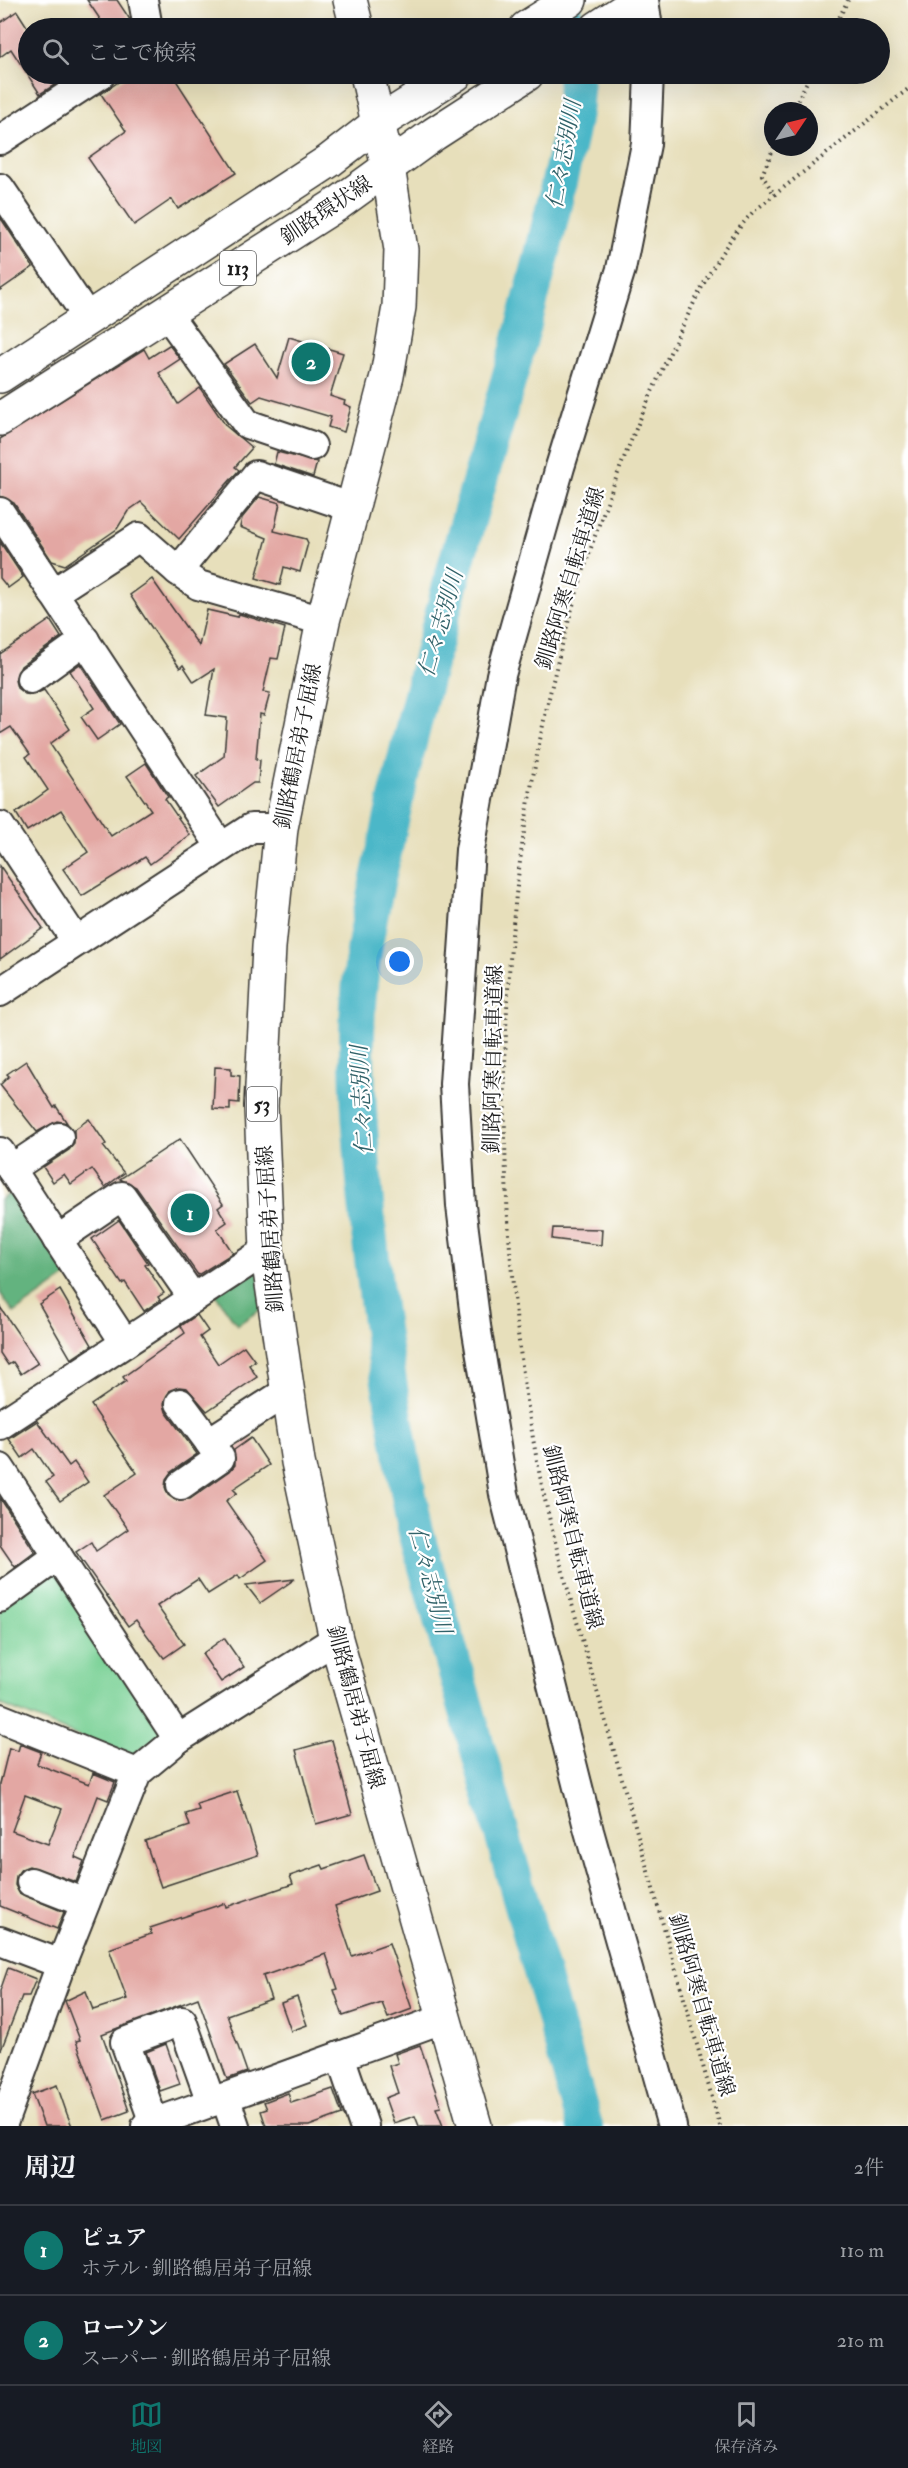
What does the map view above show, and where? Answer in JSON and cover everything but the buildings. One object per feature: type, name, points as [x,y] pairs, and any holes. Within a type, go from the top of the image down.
[{"type":"main road","points":[[350,0],[354,18]]},
{"type":"main road","points":[[542,18],[570,0]]},
{"type":"main road","name":"釧路鶴居弟子屈線","points":[[369,84],[388,167],[401,250],[399,307],[387,376],[323,621],[281,828],[269,947],[261,1106],[267,1250],[286,1392],[336,1639],[475,2126]]},
{"type":"main road","name":"釧路環状線","points":[[0,376],[329,161],[377,124],[440,84]]},
{"type":"main road","name":"釧路環状線","points":[[0,419],[339,203],[511,84]]},
{"type":"street","points":[[142,0],[146,18]]},
{"type":"street","points":[[0,140],[86,84]]},
{"type":"street","points":[[649,84],[646,144],[621,269],[582,390],[501,675],[470,850],[454,1084],[461,1206],[476,1326],[504,1494],[589,1831],[672,2126]]},
{"type":"street","points":[[0,188],[88,318]]},
{"type":"street","points":[[166,314],[247,424],[312,446]]},
{"type":"street","points":[[178,571],[256,475],[353,508]]},
{"type":"street","points":[[0,512],[221,847]]},
{"type":"street","points":[[53,593],[139,537],[198,585],[323,621]]},
{"type":"street","points":[[31,679],[85,640]]},
{"type":"street","points":[[0,826],[76,941]]},
{"type":"street","points":[[0,992],[251,828],[281,828]]},
{"type":"street","points":[[59,1137],[6,1160],[125,1343]]},
{"type":"street","points":[[57,1240],[122,1196],[193,1298]]},
{"type":"street","points":[[0,1425],[267,1250]]},
{"type":"street","points":[[209,1443],[286,1392]]},
{"type":"street","points":[[180,1403],[220,1458],[181,1485]]},
{"type":"street","points":[[0,1468],[178,1739]]},
{"type":"street","points":[[0,1598],[58,1556]]},
{"type":"street","points":[[2,2126],[61,1964],[137,1773],[178,1739],[336,1639]]},
{"type":"street","points":[[2,1724],[137,1773]]},
{"type":"street","points":[[31,1882],[86,1903]]},
{"type":"street","points":[[0,1941],[61,1964]]},
{"type":"street","points":[[235,2126],[218,2100],[182,2021],[125,2042],[155,2124],[218,2100],[445,2018]]},
{"type":"street","points":[[340,2056],[364,2126]]},
{"type":"path","points":[[839,18],[848,0]]},
{"type":"path","points":[[797,102],[806,84]]},
{"type":"path","name":"釧路阿寒自転車道線","points":[[720,2126],[561,1562],[532,1436],[510,1255],[504,1094],[508,986],[518,876],[536,764],[563,642],[590,548],[634,429],[710,269],[736,231],[774,194],[908,89]]},
{"type":"path","points":[[770,156],[762,175],[774,194]]},
{"type":"green space","points":[[12,1192],[69,1275],[14,1313],[0,1293],[0,1200]]},
{"type":"green space","points":[[258,1265],[261,1309],[237,1325],[215,1294]]},
{"type":"green space","points":[[54,1567],[164,1733],[129,1757],[0,1704],[0,1606]]},
{"type":"waterway","name":"仁々志別川","points":[[560,0],[565,18]]},
{"type":"waterway","name":"仁々志別川","points":[[576,84],[573,118],[546,238],[522,333],[446,600],[395,801],[366,940],[358,1005],[357,1046],[362,1149],[372,1260],[391,1397],[416,1532],[585,2126]]},
{"type":"place","name":"ローソン","points":[[311,362]]},
{"type":"place","name":"ピュア","points":[[190,1213]]}]
